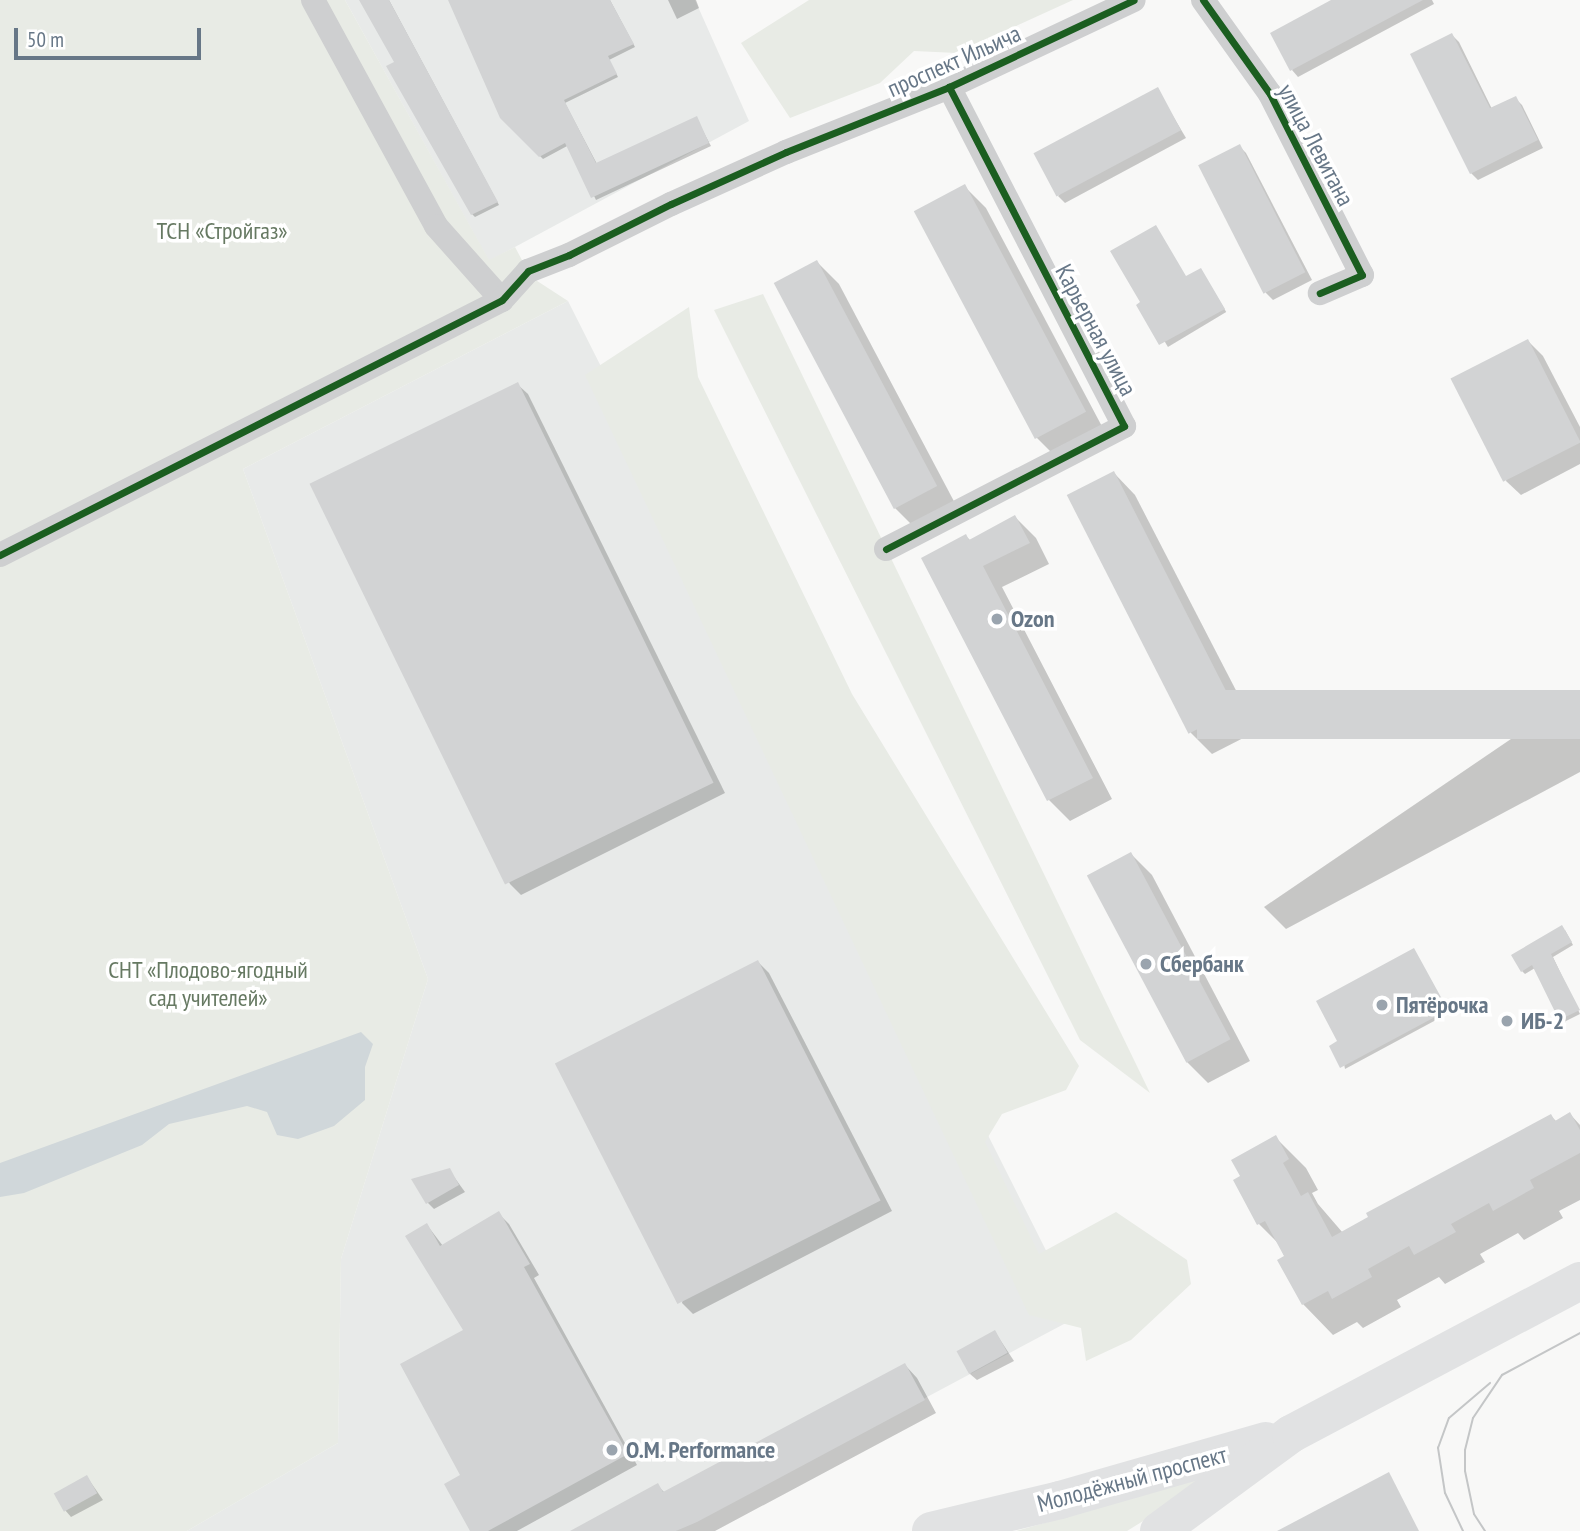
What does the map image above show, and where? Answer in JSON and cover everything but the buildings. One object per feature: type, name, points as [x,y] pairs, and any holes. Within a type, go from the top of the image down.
[{"type":"main road","name":"Молодёжный проспект","points":[[1159,1531],[1291,1434],[1580,1281]]},
{"type":"main road","name":"Молодёжный проспект","points":[[931,1531],[1060,1500],[1291,1434]]},
{"type":"street","points":[[0,555],[502,300],[436,226],[313,0]]},
{"type":"street","name":"проспект Ильича","points":[[502,300],[528,271],[569,255],[671,204],[786,152],[949,87],[1134,0]]},
{"type":"street","name":"улица Левитана","points":[[1203,0],[1270,94],[1362,275],[1320,293]]},
{"type":"street","name":"Карьерная улица","points":[[886,549],[1124,426],[949,87]]},
{"type":"shaded area","points":[[345,0],[695,0],[749,121],[489,261]]},
{"type":"shaded area","points":[[568,301],[1079,1316],[676,1531],[187,1531],[338,1443],[341,1259],[428,979],[243,469]]},
{"type":"shaded area","points":[[361,1032],[373,1044],[365,1067],[365,1100],[334,1126],[298,1139],[277,1135],[267,1112],[247,1106],[169,1124],[142,1145],[24,1193],[0,1197],[0,1163]]},
{"type":"green space","name":"СНТ «Плодово-ягодный сад учителей»","points":[[0,0],[345,0],[489,260],[515,247],[531,277],[568,301],[243,469],[428,979],[341,1259],[338,1443],[187,1531],[0,1531]]},
{"type":"green space","points":[[809,0],[1073,0],[957,53],[914,51],[880,83],[790,118],[741,43]]},
{"type":"green space","points":[[763,294],[1150,1093],[1080,1040],[714,310]]},
{"type":"green space","points":[[689,307],[698,377],[852,694],[1079,1066],[1066,1090],[1002,1114],[985,1142],[1039,1254],[1116,1212],[1187,1260],[1191,1284],[1131,1340],[1086,1361],[1081,1328],[1029,1315],[585,375]]},
{"type":"green space","points":[[1245,1458],[1127,1531],[1016,1531],[1143,1495]]},
{"type":"tram line","points":[[1485,1531],[1474,1514],[1465,1471],[1465,1450],[1473,1418],[1502,1375],[1580,1333]]},
{"type":"tram line","points":[[1463,1531],[1445,1493],[1438,1448],[1449,1418],[1490,1383]]},
{"type":"cycle path","points":[[0,555],[502,300],[528,271],[569,255],[671,204],[786,152],[949,87],[1134,0]]},
{"type":"cycle path","points":[[1203,0],[1270,94],[1362,275],[1320,293]]},
{"type":"cycle path","points":[[886,549],[1124,426],[949,87]]},
{"type":"place","name":"Ozon","points":[[997,619]]},
{"type":"place","name":"Сбербанк","points":[[1146,964]]},
{"type":"place","name":"Пятёрочка","points":[[1382,1005]]},
{"type":"place","name":"ИБ-2","points":[[1507,1021]]},
{"type":"place","name":"O.M. Performance","points":[[612,1450]]},
{"type":"park label","name":"ТСН «Стройгаз»","points":[[222,231]]}]
